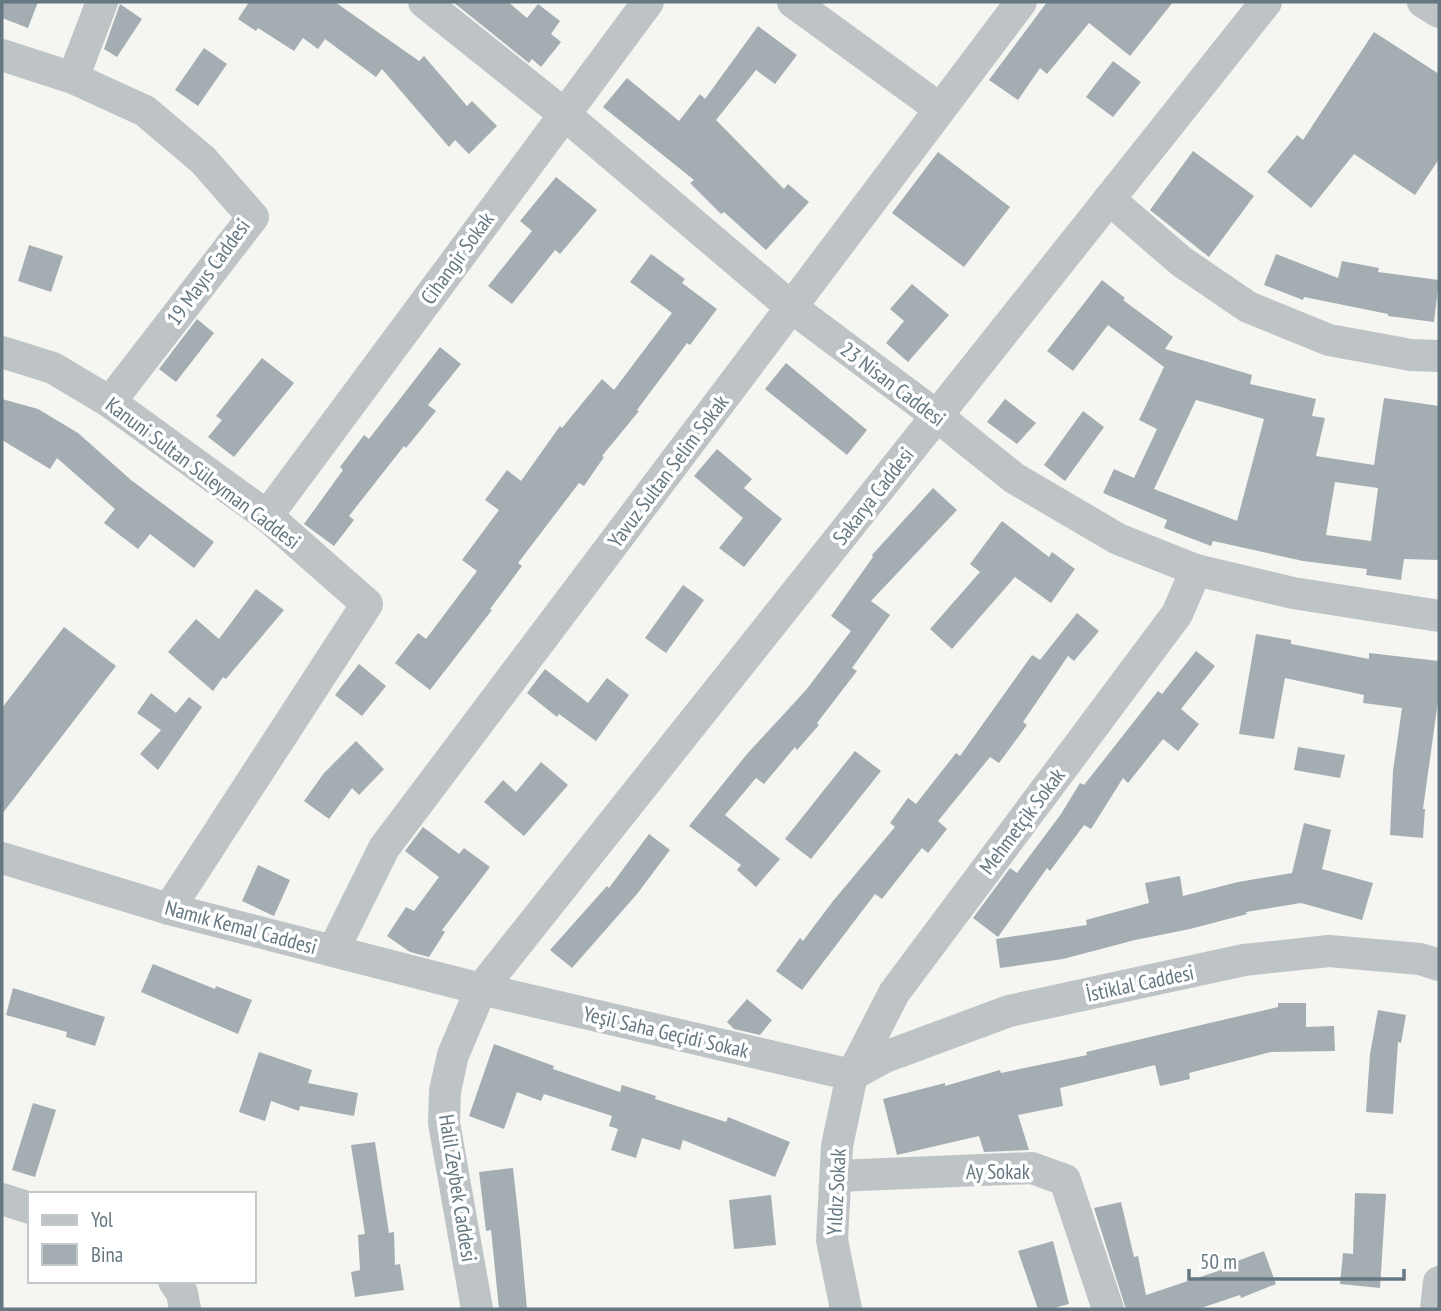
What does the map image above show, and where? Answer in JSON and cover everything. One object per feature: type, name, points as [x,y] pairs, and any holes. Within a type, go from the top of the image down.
[{"type":"street","points":[[72,78],[102,2]]},
{"type":"street","name":"23 Nisan Caddesi","points":[[424,2],[564,114],[791,307],[937,416],[1014,478],[1118,539],[1196,570],[1293,593],[1439,616]]},
{"type":"street","name":"Cihangir Sokak","points":[[267,516],[648,2]]},
{"type":"street","points":[[793,2],[940,109]]},
{"type":"street","name":"Yavuz Sultan Selim Sokak","points":[[333,951],[384,848],[1021,2]]},
{"type":"street","name":"Sakarya Caddesi","points":[[481,989],[1266,2]]},
{"type":"street","points":[[1423,2],[1439,12]]},
{"type":"street","name":"19 Mayıs Caddesi","points":[[2,55],[72,78],[145,111],[203,160],[253,217],[110,402]]},
{"type":"street","points":[[1109,199],[1182,262],[1248,307],[1329,340],[1411,355],[1439,356]]},
{"type":"street","name":"Kanuni Sultan Süleyman Caddesi","points":[[2,352],[52,368],[110,402],[267,516],[368,604],[169,909]]},
{"type":"street","name":"Mehmetçik Sokak","points":[[852,1075],[894,993],[1177,614],[1196,570]]},
{"type":"street","name":"Namık Kemal Caddesi","points":[[2,858],[169,909],[481,989]]},
{"type":"street","name":"İstiklal Caddesi","points":[[852,1075],[885,1057],[1009,1011],[1244,960],[1329,951],[1420,959],[1439,965]]},
{"type":"street","name":"Yeşil Saha Geçidi Sokak","points":[[481,989],[852,1075]]},
{"type":"street","name":"Halil Zeybek Caddesi","points":[[477,1309],[444,1123],[446,1091],[453,1055],[481,989]]},
{"type":"street","name":"Yıldız Sokak","points":[[846,1309],[832,1240],[837,1146],[852,1075]]},
{"type":"street","name":"Ay Sokak","points":[[836,1176],[1032,1168],[1065,1180],[1108,1309]]},
{"type":"street","points":[[2,1199],[28,1207]]},
{"type":"street","points":[[1436,1309],[1439,1282]]},
{"type":"street","points":[[175,1283],[182,1293],[185,1309]]},
{"type":"building","points":[[2,2],[38,2],[28,28],[2,18]]},
{"type":"building","points":[[249,2],[335,2],[419,61],[424,56],[467,106],[472,101],[497,126],[469,154],[455,140],[449,147],[382,69],[376,77],[325,39],[318,49],[303,38],[294,51],[258,28],[256,31],[238,19]]},
{"type":"building","points":[[453,2],[508,2],[527,18],[538,4],[560,21],[551,34],[561,42],[541,67],[532,59],[529,63]]},
{"type":"building","points":[[1047,2],[1173,2],[1130,56],[1089,23],[1047,74],[1040,68],[1018,100],[989,80]]},
{"type":"building","points":[[120,4],[142,19],[117,57],[104,49]]},
{"type":"building","points":[[758,26],[797,55],[775,84],[756,70],[716,120],[784,189],[788,184],[809,202],[766,250],[724,212],[721,214],[690,183],[694,180],[603,107],[627,78],[679,121],[700,94],[705,99]]},
{"type":"building","points":[[1374,32],[1439,74],[1439,159],[1415,195],[1354,154],[1311,208],[1267,172],[1297,135],[1303,140]]},
{"type":"building","points":[[204,48],[227,64],[198,106],[175,90]]},
{"type":"building","points":[[1113,61],[1141,82],[1113,117],[1086,97]]},
{"type":"building","points":[[1193,151],[1254,196],[1209,257],[1150,210]]},
{"type":"building","points":[[938,152],[1010,207],[964,267],[892,213]]},
{"type":"building","points":[[556,177],[597,210],[560,254],[555,250],[512,304],[488,286],[532,231],[520,221]]},
{"type":"building","points":[[29,245],[63,256],[51,292],[18,281]]},
{"type":"building","points":[[651,254],[685,279],[682,283],[717,309],[690,345],[687,343],[637,410],[639,411],[602,456],[604,457],[584,486],[579,483],[518,563],[522,566],[490,609],[492,610],[430,690],[395,663],[418,633],[426,639],[477,571],[462,560],[499,510],[485,500],[507,470],[521,481],[560,426],[562,428],[602,379],[614,390],[672,313],[630,282]]},
{"type":"building","points":[[1276,254],[1338,278],[1342,261],[1379,268],[1378,272],[1439,280],[1434,322],[1388,316],[1304,297],[1303,300],[1264,285]]},
{"type":"building","points":[[1102,280],[1125,298],[1123,300],[1173,337],[1165,349],[1252,375],[1250,384],[1316,399],[1312,416],[1325,418],[1316,456],[1374,465],[1384,398],[1439,406],[1439,560],[1404,559],[1401,580],[1366,575],[1367,569],[1303,561],[1213,541],[1211,546],[1164,528],[1167,520],[1103,493],[1114,469],[1134,478],[1157,429],[1139,420],[1164,367],[1108,325],[1073,371],[1047,351]],"holes":[[[1196,400],[1264,419],[1237,521],[1154,489]],[[1335,482],[1378,488],[1371,541],[1326,535]]]},
{"type":"building","points":[[912,284],[949,315],[908,362],[886,343],[904,321],[890,309]]},
{"type":"building","points":[[197,319],[214,333],[176,382],[159,369]]},
{"type":"building","points":[[440,347],[461,364],[428,405],[436,411],[406,448],[404,446],[349,516],[354,520],[334,546],[304,524],[343,470],[340,467],[364,435],[369,439]]},
{"type":"building","points":[[262,358],[294,383],[234,457],[208,437],[222,420],[216,416]]},
{"type":"building","points":[[786,363],[867,430],[847,455],[765,389]]},
{"type":"building","points":[[2,399],[38,409],[78,433],[131,480],[214,542],[194,568],[150,534],[138,549],[104,523],[115,509],[57,458],[50,469],[2,440]]},
{"type":"building","points":[[1005,399],[1036,423],[1017,444],[987,422]]},
{"type":"building","points":[[1083,411],[1104,427],[1065,481],[1044,465]]},
{"type":"building","points":[[717,449],[752,479],[744,488],[782,519],[744,567],[719,548],[743,518],[694,476]]},
{"type":"building","points":[[933,488],[957,510],[871,601],[890,615],[852,668],[857,671],[817,723],[819,725],[797,750],[795,747],[764,784],[756,778],[725,815],[780,859],[756,887],[737,870],[741,865],[689,826],[747,754],[806,690],[851,631],[831,616],[872,555]]},
{"type":"building","points":[[1002,521],[1049,557],[1052,552],[1075,569],[1051,603],[1015,577],[952,649],[930,629],[980,572],[970,564]]},
{"type":"building","points":[[683,585],[704,600],[666,653],[645,638]]},
{"type":"building","points":[[256,589],[284,610],[213,691],[168,652],[196,619],[219,639]]},
{"type":"building","points":[[1077,613],[1099,631],[1074,661],[1068,656],[1023,722],[1027,725],[999,763],[990,757],[938,821],[947,829],[928,853],[922,848],[882,899],[875,894],[802,990],[776,971],[800,938],[803,941],[895,827],[890,823],[908,798],[916,804],[956,753],[960,756],[1032,655],[1040,660]]},
{"type":"building","points":[[64,627],[116,666],[2,814],[2,708]]},
{"type":"building","points":[[1256,634],[1291,640],[1291,644],[1369,659],[1369,653],[1439,661],[1439,694],[1423,809],[1423,838],[1390,835],[1393,771],[1402,708],[1363,703],[1364,695],[1285,678],[1274,739],[1239,734]]},
{"type":"building","points":[[1196,651],[1215,666],[1181,709],[1199,724],[1178,751],[1163,739],[1128,783],[1123,778],[1091,829],[1084,825],[1050,871],[1047,868],[998,937],[973,918],[1010,868],[1017,873],[1061,814],[1080,783],[1084,785],[1158,691],[1162,694]]},
{"type":"building","points":[[359,664],[386,686],[362,716],[335,695]]},
{"type":"building","points":[[545,669],[588,703],[607,678],[629,695],[596,741],[559,714],[557,717],[527,693]]},
{"type":"building","points":[[151,693],[176,713],[189,697],[202,707],[158,770],[140,754],[161,730],[137,713]]},
{"type":"building","points":[[356,741],[384,769],[359,795],[352,788],[329,819],[304,801],[324,773]]},
{"type":"building","points":[[1298,747],[1345,755],[1340,778],[1294,770]]},
{"type":"building","points":[[855,751],[881,771],[811,859],[785,839]]},
{"type":"building","points":[[541,762],[568,785],[524,836],[484,802],[503,780],[516,792]]},
{"type":"building","points":[[1304,823],[1331,830],[1322,869],[1373,883],[1362,920],[1301,903],[1246,912],[1247,914],[1190,929],[1063,959],[1000,968],[996,939],[1087,925],[1086,920],[1149,903],[1145,883],[1180,876],[1183,896],[1238,882],[1292,873]]},
{"type":"building","points":[[423,827],[459,854],[464,848],[490,867],[442,930],[445,932],[429,957],[410,952],[387,936],[406,907],[414,911],[439,877],[405,851]]},
{"type":"building","points":[[649,834],[670,850],[637,894],[572,968],[550,950],[607,886],[609,888]]},
{"type":"building","points":[[258,865],[290,880],[274,916],[242,901]]},
{"type":"building","points":[[153,964],[215,989],[216,986],[252,1000],[238,1034],[141,992]]},
{"type":"building","points":[[13,988],[105,1017],[95,1046],[66,1037],[67,1032],[6,1015]]},
{"type":"building","points":[[747,999],[772,1020],[760,1035],[734,1029],[727,1022]]},
{"type":"building","points":[[1278,1003],[1306,1003],[1306,1027],[1334,1026],[1335,1051],[1271,1052],[1189,1073],[1190,1079],[1160,1086],[1155,1065],[1060,1088],[1063,1106],[1018,1115],[1029,1150],[984,1152],[979,1136],[897,1155],[883,1099],[945,1083],[945,1086],[1000,1070],[1001,1073],[1087,1055],[1086,1052],[1278,1007]]},
{"type":"building","points":[[1378,1010],[1406,1015],[1401,1043],[1398,1042],[1393,1114],[1366,1112],[1370,1054]]},
{"type":"building","points":[[494,1044],[554,1066],[553,1069],[620,1092],[622,1085],[656,1096],[655,1099],[726,1122],[728,1117],[790,1142],[775,1177],[683,1140],[680,1150],[642,1138],[636,1158],[611,1150],[618,1129],[609,1126],[612,1116],[544,1094],[541,1101],[517,1092],[504,1129],[469,1116]]},
{"type":"building","points":[[259,1052],[312,1070],[308,1083],[358,1093],[354,1116],[300,1106],[299,1111],[271,1101],[265,1121],[239,1112]]},
{"type":"building","points":[[33,1103],[56,1110],[35,1177],[12,1170]]},
{"type":"building","points":[[375,1142],[389,1233],[394,1232],[395,1265],[400,1264],[404,1290],[355,1297],[351,1272],[360,1270],[358,1235],[365,1234],[351,1145]]},
{"type":"building","points":[[513,1168],[527,1309],[499,1309],[491,1230],[486,1231],[479,1172]]},
{"type":"building","points":[[1355,1193],[1386,1194],[1380,1288],[1340,1284],[1343,1253],[1353,1254]]},
{"type":"building","points":[[771,1195],[776,1245],[734,1249],[729,1200]]},
{"type":"building","points":[[1121,1202],[1134,1257],[1138,1256],[1146,1295],[1230,1267],[1229,1264],[1264,1251],[1276,1284],[1241,1298],[1240,1295],[1198,1309],[1126,1309],[1094,1208]]},
{"type":"building","points":[[1053,1241],[1069,1304],[1038,1309],[1018,1251]]}]
